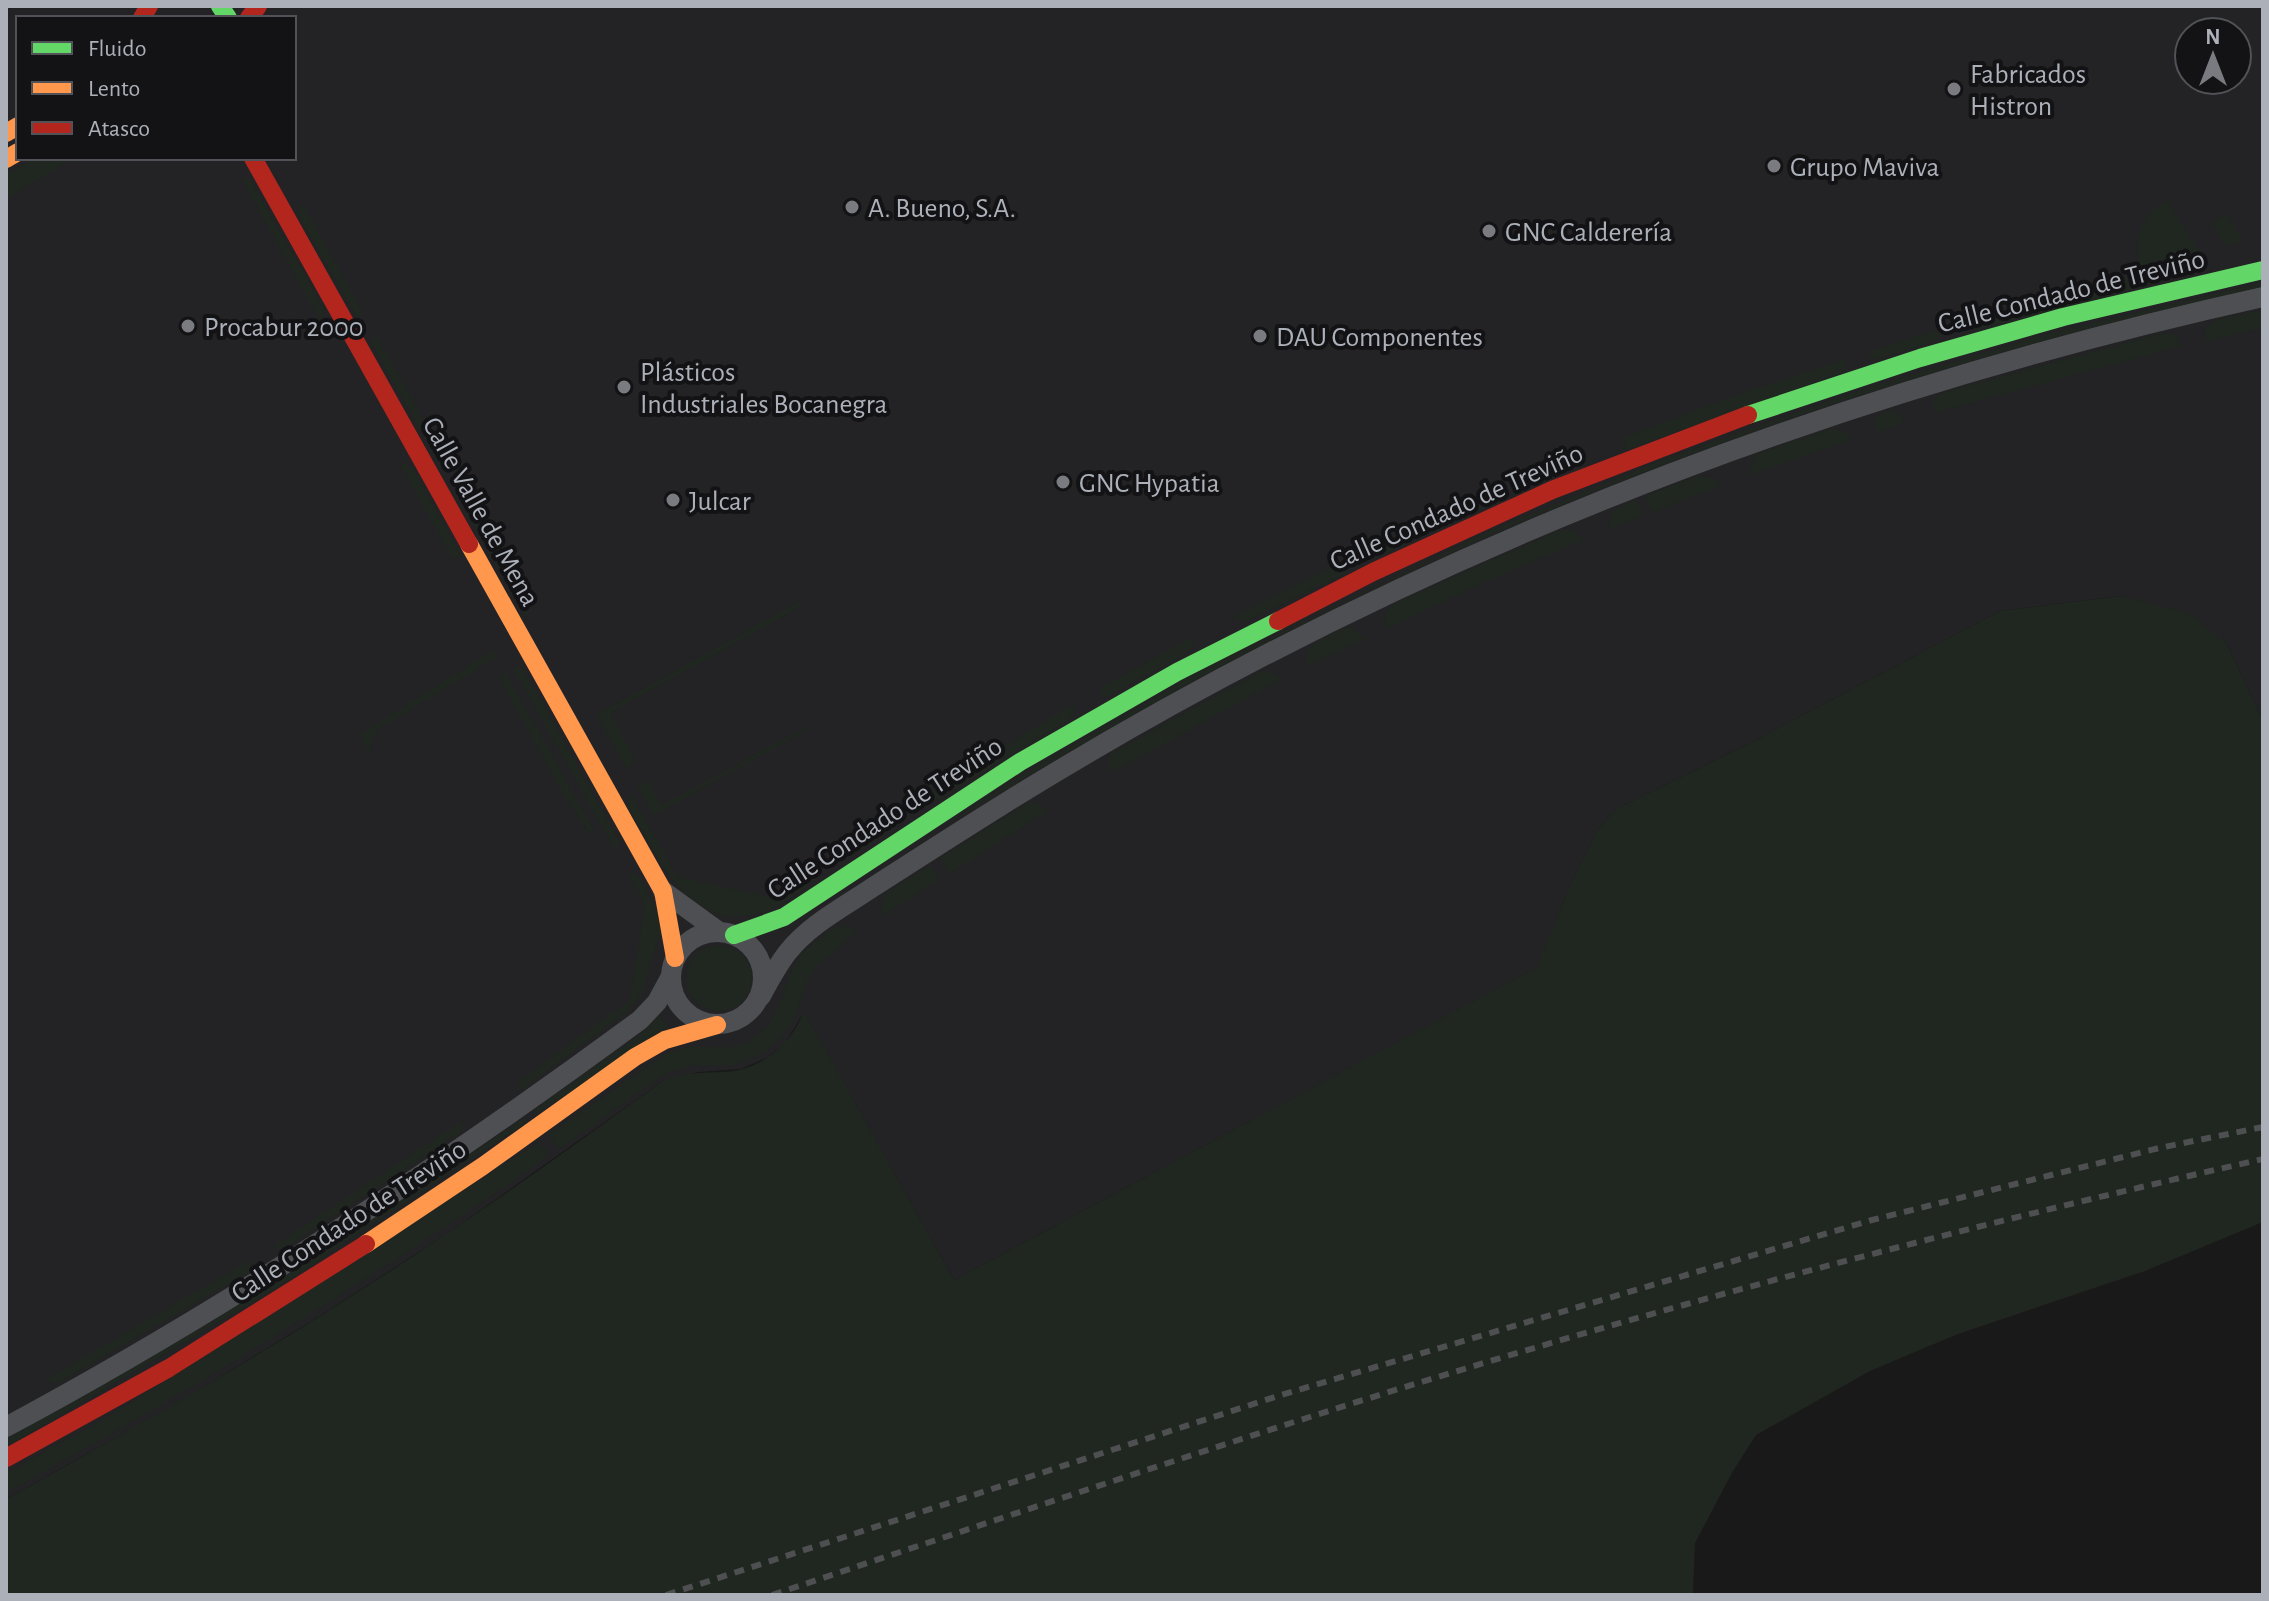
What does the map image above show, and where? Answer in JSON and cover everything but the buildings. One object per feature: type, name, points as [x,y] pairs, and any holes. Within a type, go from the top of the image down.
[{"type":"street","name":"Calle Valle de Mena","points":[[254,160],[663,891],[673,968]]},
{"type":"street","name":"Calle Condado de Treviño","points":[[726,933],[784,917],[1020,762],[1177,672],[1373,572],[1552,490],[1751,414],[1920,358],[2063,317],[2263,270]]},
{"type":"street","name":"Calle Condado de Treviño","points":[[761,996],[787,953],[802,937],[840,909],[1061,768],[1192,693],[1333,620],[1585,506],[1854,407],[1958,374],[2115,331],[2263,297]]},
{"type":"street","name":"Calle Valle de Mena","points":[[663,891],[726,933]]},
{"type":"street","points":[[726,933],[747,942],[757,953],[763,966],[764,981],[761,996],[744,1017],[717,1025],[690,1016],[679,1005],[673,992],[673,968],[682,947],[692,939],[726,933]]},
{"type":"street","name":"Calle Condado de Treviño","points":[[6,1427],[211,1310],[391,1197],[640,1020],[657,1002],[673,968]]},
{"type":"street","name":"Calle Condado de Treviño","points":[[6,1458],[152,1377],[409,1217],[635,1057],[665,1040],[717,1025]]},
{"type":"shaded area","points":[[6,6],[2263,6],[2263,721],[2226,642],[2121,596],[2000,611],[1746,745],[1616,809],[1598,829],[1570,885],[1538,967],[954,1280],[804,1012],[784,1045],[766,1058],[741,1069],[699,1072],[663,1081],[448,1233],[173,1406],[6,1499]]},
{"type":"shaded area","points":[[31,160],[71,160],[6,199],[6,175]]},
{"type":"shaded area","points":[[241,178],[250,179],[325,310],[321,322]]},
{"type":"shaded area","points":[[2167,200],[2199,251],[2140,266],[2137,246],[2141,228],[2151,212]]},
{"type":"shaded area","points":[[302,203],[365,316],[356,316],[297,213]]},
{"type":"shaded area","points":[[2226,214],[2244,241],[2226,245],[2211,224]]},
{"type":"shaded area","points":[[2202,260],[2197,272],[1976,330],[1968,328],[1965,321],[2097,285]]},
{"type":"shaded area","points":[[2263,282],[2263,287],[2025,346],[1908,380],[1792,418],[1563,504],[1340,605],[1237,658],[1085,743],[936,832],[1011,781],[1197,673],[1487,532],[1654,463],[1851,393],[2043,335]]},
{"type":"shaded area","points":[[2263,310],[2263,328],[2205,341],[2206,330],[2215,320]]},
{"type":"shaded area","points":[[1941,329],[1939,340],[1875,360],[1867,352]]},
{"type":"shaded area","points":[[2163,333],[2176,335],[2181,346],[1934,413],[1934,402],[1940,393]]},
{"type":"shaded area","points":[[376,335],[453,472],[443,471],[371,343]]},
{"type":"shaded area","points":[[1845,359],[1846,371],[1627,450],[1622,438],[1744,392]]},
{"type":"shaded area","points":[[1891,410],[1901,415],[1904,423],[1876,432],[1876,417]]},
{"type":"shaded area","points":[[1833,428],[1846,432],[1852,439],[1749,476],[1757,454]]},
{"type":"shaded area","points":[[398,461],[413,468],[461,556],[453,559]]},
{"type":"shaded area","points":[[1697,476],[1712,478],[1721,486],[1652,512],[1645,496]]},
{"type":"shaded area","points":[[1507,487],[1507,497],[1386,553],[1374,546]]},
{"type":"shaded area","points":[[1636,500],[1643,516],[1610,529],[1613,513]]},
{"type":"shaded area","points":[[468,503],[531,616],[525,617],[465,509]]},
{"type":"shaded area","points":[[1560,530],[1574,530],[1583,540],[1386,629],[1384,616],[1393,604]]},
{"type":"shaded area","points":[[1350,558],[1346,573],[1245,622],[1234,616]]},
{"type":"shaded area","points":[[2121,596],[2188,613],[2226,642],[2263,721],[2263,1222],[2145,1271],[1958,1334],[1870,1371],[1756,1435],[1695,1543],[1693,1595],[6,1595],[6,1499],[175,1404],[341,1303],[503,1195],[663,1081],[685,1074],[738,1070],[762,1061],[783,1045],[804,1011],[954,1280],[1537,967],[1570,885],[1598,829],[1616,809],[1746,745],[2000,611]]},
{"type":"shaded area","points":[[800,601],[802,606],[610,713],[636,760],[627,770],[596,715]]},
{"type":"shaded area","points":[[1352,627],[1365,639],[1307,666],[1307,652],[1316,643]]},
{"type":"shaded area","points":[[1192,637],[1193,646],[1188,652],[1108,697],[1101,695],[1099,689]]},
{"type":"shaded area","points":[[493,650],[497,657],[380,728],[371,741],[369,754],[360,734]]},
{"type":"shaded area","points":[[513,668],[523,668],[620,843],[615,850]]},
{"type":"shaded area","points":[[1264,670],[1280,680],[1113,772],[1107,762],[1110,754]]},
{"type":"shaded area","points":[[505,671],[594,830],[589,832],[563,794],[500,680]]},
{"type":"shaded area","points":[[1073,704],[1075,711],[1070,719],[913,815],[907,807]]},
{"type":"shaded area","points":[[806,727],[807,730],[653,816],[635,783],[649,782],[662,805]]},
{"type":"shaded area","points":[[630,793],[678,877],[771,897],[817,866],[816,880],[763,912],[737,916],[714,913],[678,887],[664,868],[627,805]]},
{"type":"shaded area","points":[[1028,803],[1037,803],[1048,811],[950,873],[940,858]]},
{"type":"shaded area","points":[[897,813],[903,822],[852,856],[838,852]]},
{"type":"shaded area","points":[[930,865],[939,879],[883,916],[880,908],[885,894]]},
{"type":"shaded area","points":[[628,874],[637,874],[658,912],[661,933],[644,990],[627,1012],[521,1090],[517,1083],[630,1000],[645,904]]},
{"type":"shaded area","points":[[843,925],[857,932],[818,965],[808,979],[793,1021],[767,1051],[735,1065],[696,1065],[667,1073],[559,1149],[549,1134],[665,1054],[689,1047],[734,1046],[760,1034],[774,1016],[800,957],[816,941]]},
{"type":"shaded area","points":[[719,945],[732,948],[742,955],[749,965],[752,978],[749,991],[742,1001],[732,1008],[719,1011],[706,1008],[696,1001],[689,991],[686,978],[689,965],[696,955],[706,948]]},
{"type":"shaded area","points":[[659,1016],[668,1027],[537,1114],[534,1110],[638,1036]]},
{"type":"shaded area","points":[[524,1118],[527,1122],[274,1290],[6,1447],[6,1439],[139,1364],[269,1285]]},
{"type":"shaded area","points":[[462,1121],[461,1132],[284,1249],[272,1247]]},
{"type":"shaded area","points":[[539,1142],[549,1156],[417,1246],[214,1373],[6,1493],[6,1473],[116,1412]]},
{"type":"shaded area","points":[[250,1260],[249,1272],[58,1383],[43,1381]]},
{"type":"railway","points":[[666,1595],[1281,1395],[1872,1220],[2159,1148],[2263,1127]]},
{"type":"railway","points":[[772,1595],[1226,1444],[1532,1349],[1896,1248],[2263,1159]]},
{"type":"traffic: fast","points":[[220,6],[227,16]]},
{"type":"traffic: fast","points":[[1748,415],[1920,358],[2063,317],[2263,270]]},
{"type":"traffic: fast","points":[[734,935],[784,917],[1020,762],[1177,672],[1278,621]]},
{"type":"traffic: slow","points":[[6,133],[16,127]]},
{"type":"traffic: slow","points":[[6,159],[16,153]]},
{"type":"traffic: slow","points":[[469,544],[663,891],[675,958]]},
{"type":"traffic: slow","points":[[366,1244],[483,1166],[635,1057],[665,1040],[717,1025]]},
{"type":"traffic: jam","points":[[143,16],[149,6]]},
{"type":"traffic: jam","points":[[250,16],[258,6]]},
{"type":"traffic: jam","points":[[254,160],[469,544]]},
{"type":"traffic: jam","points":[[1278,621],[1373,572],[1552,490],[1748,415]]},
{"type":"traffic: jam","points":[[6,1458],[169,1368],[366,1244]]},
{"type":"place","name":"Fabricados Histron","points":[[1954,89]]},
{"type":"place","name":"Grupo Maviva","points":[[1774,166]]},
{"type":"place","name":"A. Bueno, S.A.","points":[[852,207]]},
{"type":"place","name":"GNC Calderería","points":[[1489,231]]},
{"type":"place","name":"Procabur 2000","points":[[188,326]]},
{"type":"place","name":"DAU Componentes","points":[[1260,336]]},
{"type":"place","name":"Plásticos Industriales Bocanegra","points":[[624,387]]},
{"type":"place","name":"GNC Hypatia","points":[[1063,482]]},
{"type":"place","name":"Julcar","points":[[673,500]]}]
